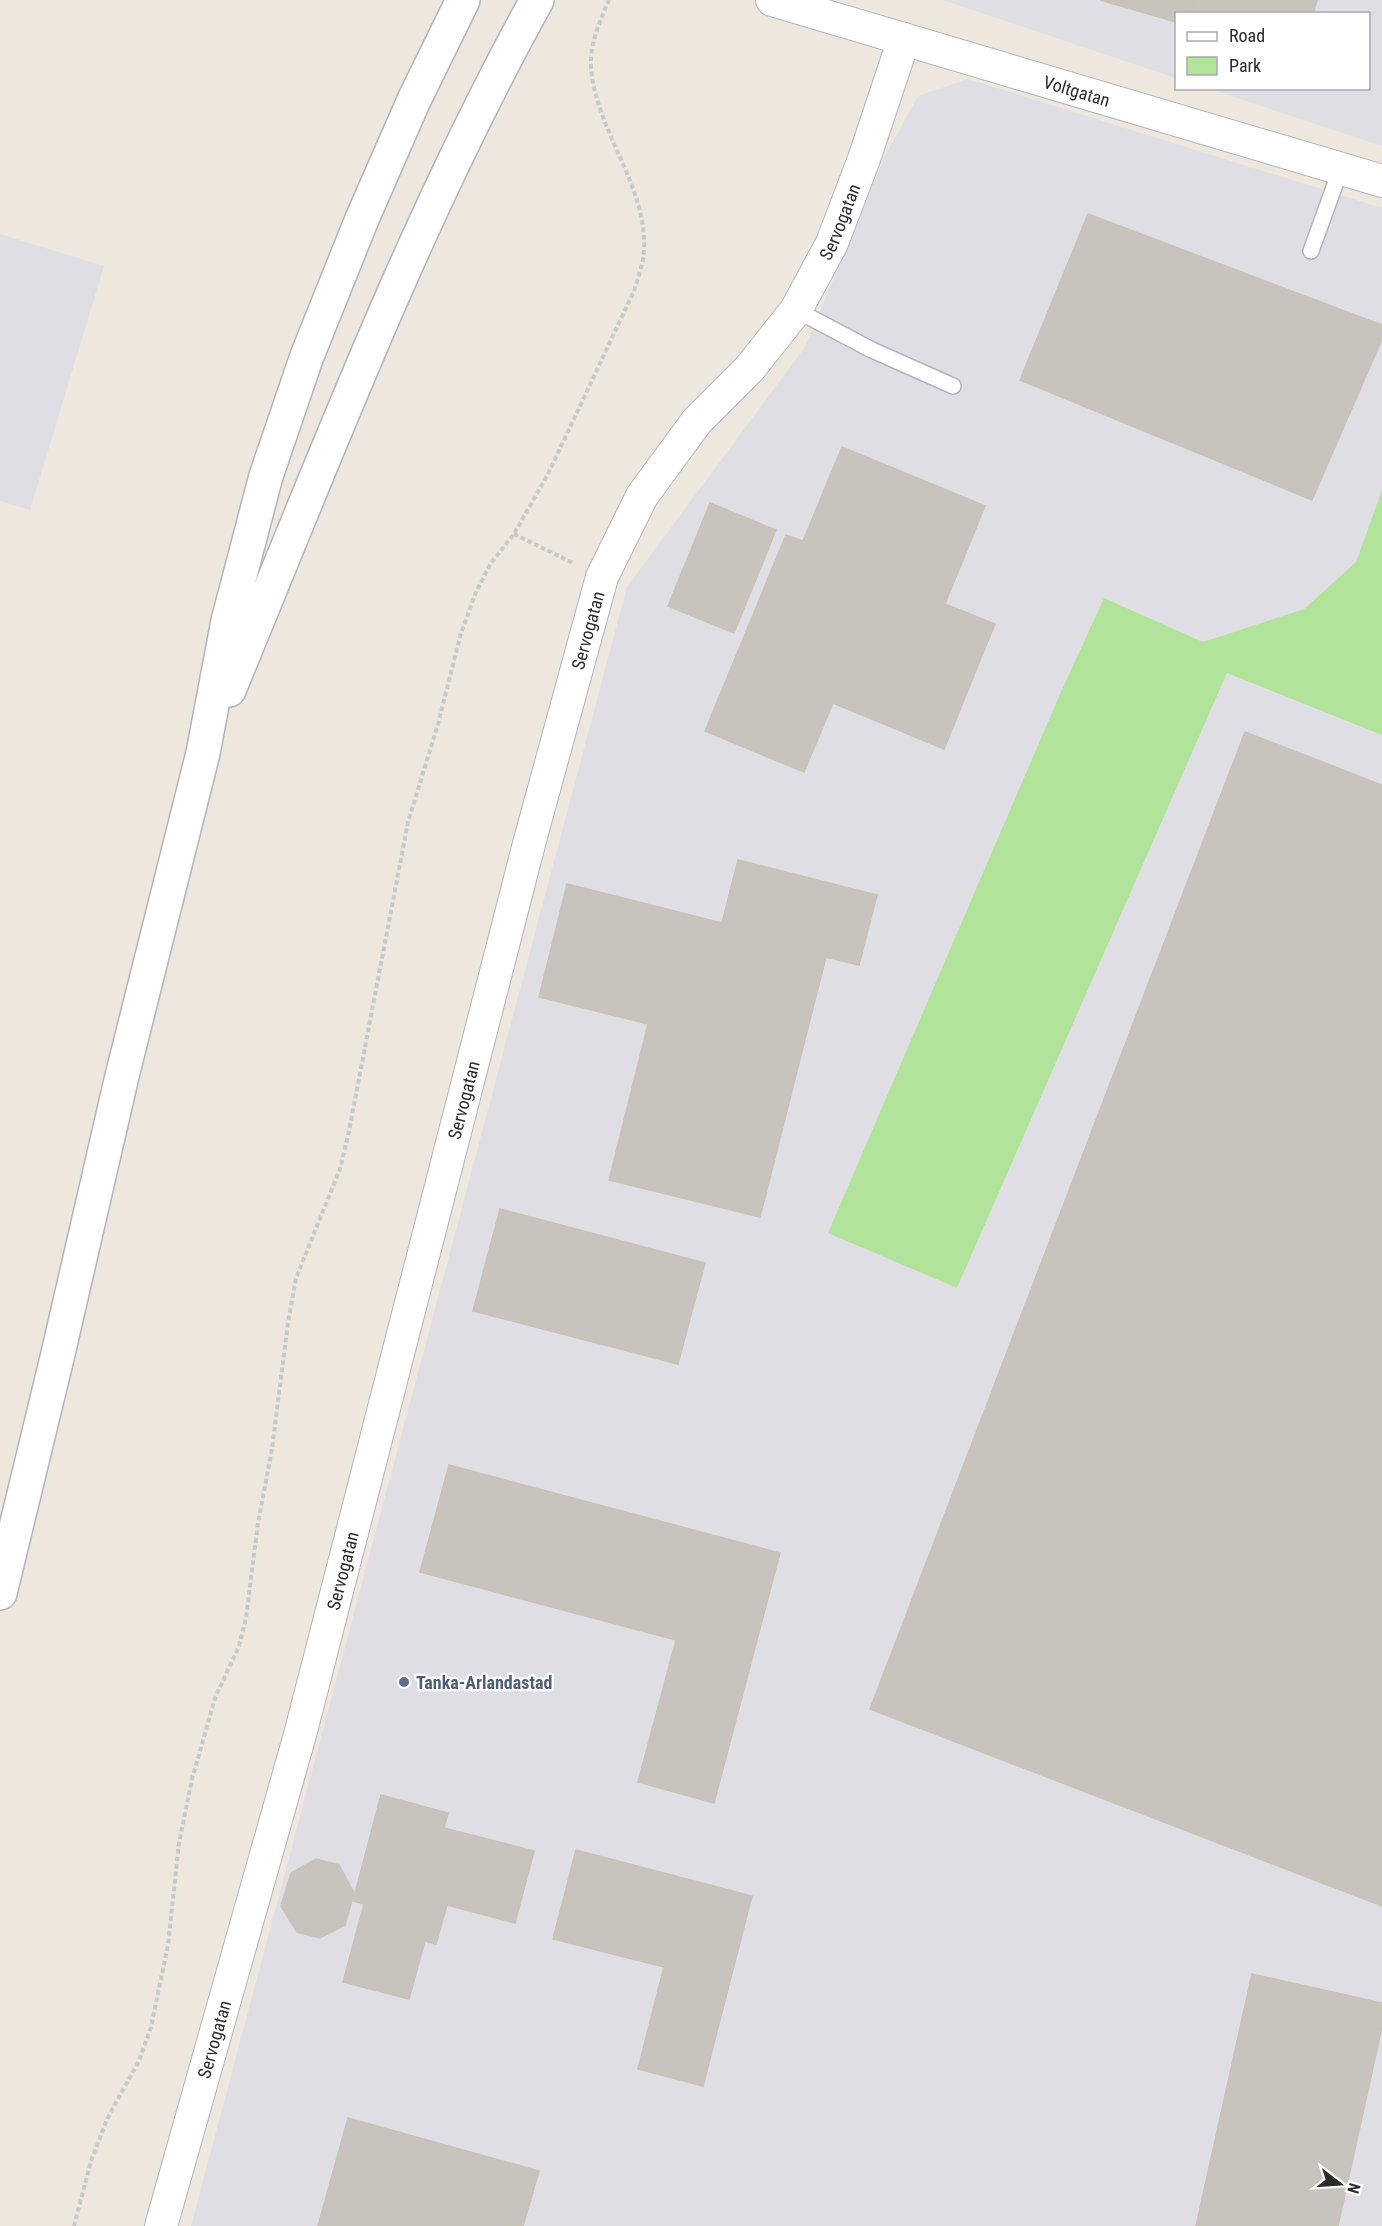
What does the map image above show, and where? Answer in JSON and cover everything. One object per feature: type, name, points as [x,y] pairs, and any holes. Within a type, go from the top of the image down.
[{"type":"main road","points":[[2,1581],[57,1358],[122,1076],[203,753],[228,621],[266,476],[307,356],[362,219],[414,100],[463,0]]},
{"type":"main road","points":[[203,753],[370,346],[472,127],[537,0]]},
{"type":"street","name":"Voltgatan","points":[[772,0],[1382,181]]},
{"type":"street","name":"Servogatan","points":[[161,2226],[301,1731],[527,851],[602,577],[642,496],[697,421],[750,368],[796,310],[832,243],[864,159],[904,39]]},
{"type":"lane","points":[[1311,251],[1341,168]]},
{"type":"lane","points":[[796,310],[872,350],[953,386]]},
{"type":"path","points":[[74,2226],[91,2161],[108,2117],[139,2061],[151,2026],[168,1945],[179,1843],[192,1779],[215,1698],[239,1646],[246,1618],[258,1523],[272,1449],[296,1278],[340,1169],[350,1131],[408,822],[438,724],[461,633],[472,602],[491,563],[514,534],[548,474],[634,291],[643,259],[643,229],[636,197],[595,96],[591,64],[596,31],[609,0]]},
{"type":"path","points":[[514,534],[602,577]]},
{"type":"shaded area","points":[[943,0],[1382,0],[1382,146],[1213,90],[1370,90],[1370,12],[1175,12],[1175,78]]},
{"type":"shaded area","points":[[968,79],[1382,208],[1382,490],[1356,562],[1304,609],[1203,642],[1104,598],[1060,694],[829,1233],[957,1288],[1227,673],[1382,735],[1382,2226],[191,2226],[627,587],[805,347],[885,156],[918,96]]},
{"type":"shaded area","points":[[0,234],[104,266],[30,510],[0,501]]},
{"type":"green space","points":[[1382,490],[1382,735],[1227,673],[957,1288],[828,1233],[1060,694],[1104,598],[1203,642],[1304,609],[1356,562]]},
{"type":"building","points":[[1100,0],[1194,0],[1191,12],[1175,12],[1175,22]]},
{"type":"building","points":[[1194,0],[1317,0],[1314,12],[1191,12]]},
{"type":"building","points":[[1088,214],[1382,325],[1382,339],[1312,500],[1020,380]]},
{"type":"building","points":[[842,447],[985,506],[945,604],[995,624],[944,749],[833,703],[804,772],[705,731],[786,535],[803,541]]},
{"type":"building","points":[[710,503],[776,530],[734,633],[668,606]]},
{"type":"building","points":[[1245,732],[1382,785],[1382,1906],[870,1709]]},
{"type":"building","points":[[738,860],[877,895],[859,965],[826,957],[760,1217],[609,1180],[648,1024],[539,997],[567,884],[722,923]]},
{"type":"building","points":[[500,1209],[705,1263],[678,1364],[473,1311]]},
{"type":"building","points":[[449,1465],[780,1553],[714,1803],[638,1782],[676,1640],[420,1572]]},
{"type":"building","points":[[381,1795],[448,1813],[444,1828],[534,1851],[515,1923],[447,1905],[436,1944],[425,1941],[409,1999],[343,1982],[364,1904],[353,1901]]},
{"type":"building","points":[[576,1850],[752,1896],[703,2086],[638,2069],[664,1967],[553,1939]]},
{"type":"building","points":[[316,1859],[339,1865],[354,1893],[345,1925],[320,1938],[297,1932],[281,1906],[291,1873]]},
{"type":"building","points":[[1252,1974],[1382,2003],[1382,2027],[1338,2226],[1196,2226]]},
{"type":"building","points":[[348,2118],[539,2171],[523,2226],[318,2226]]},
{"type":"place","name":"Tanka-Arlandastad","points":[[404,1682]]}]
